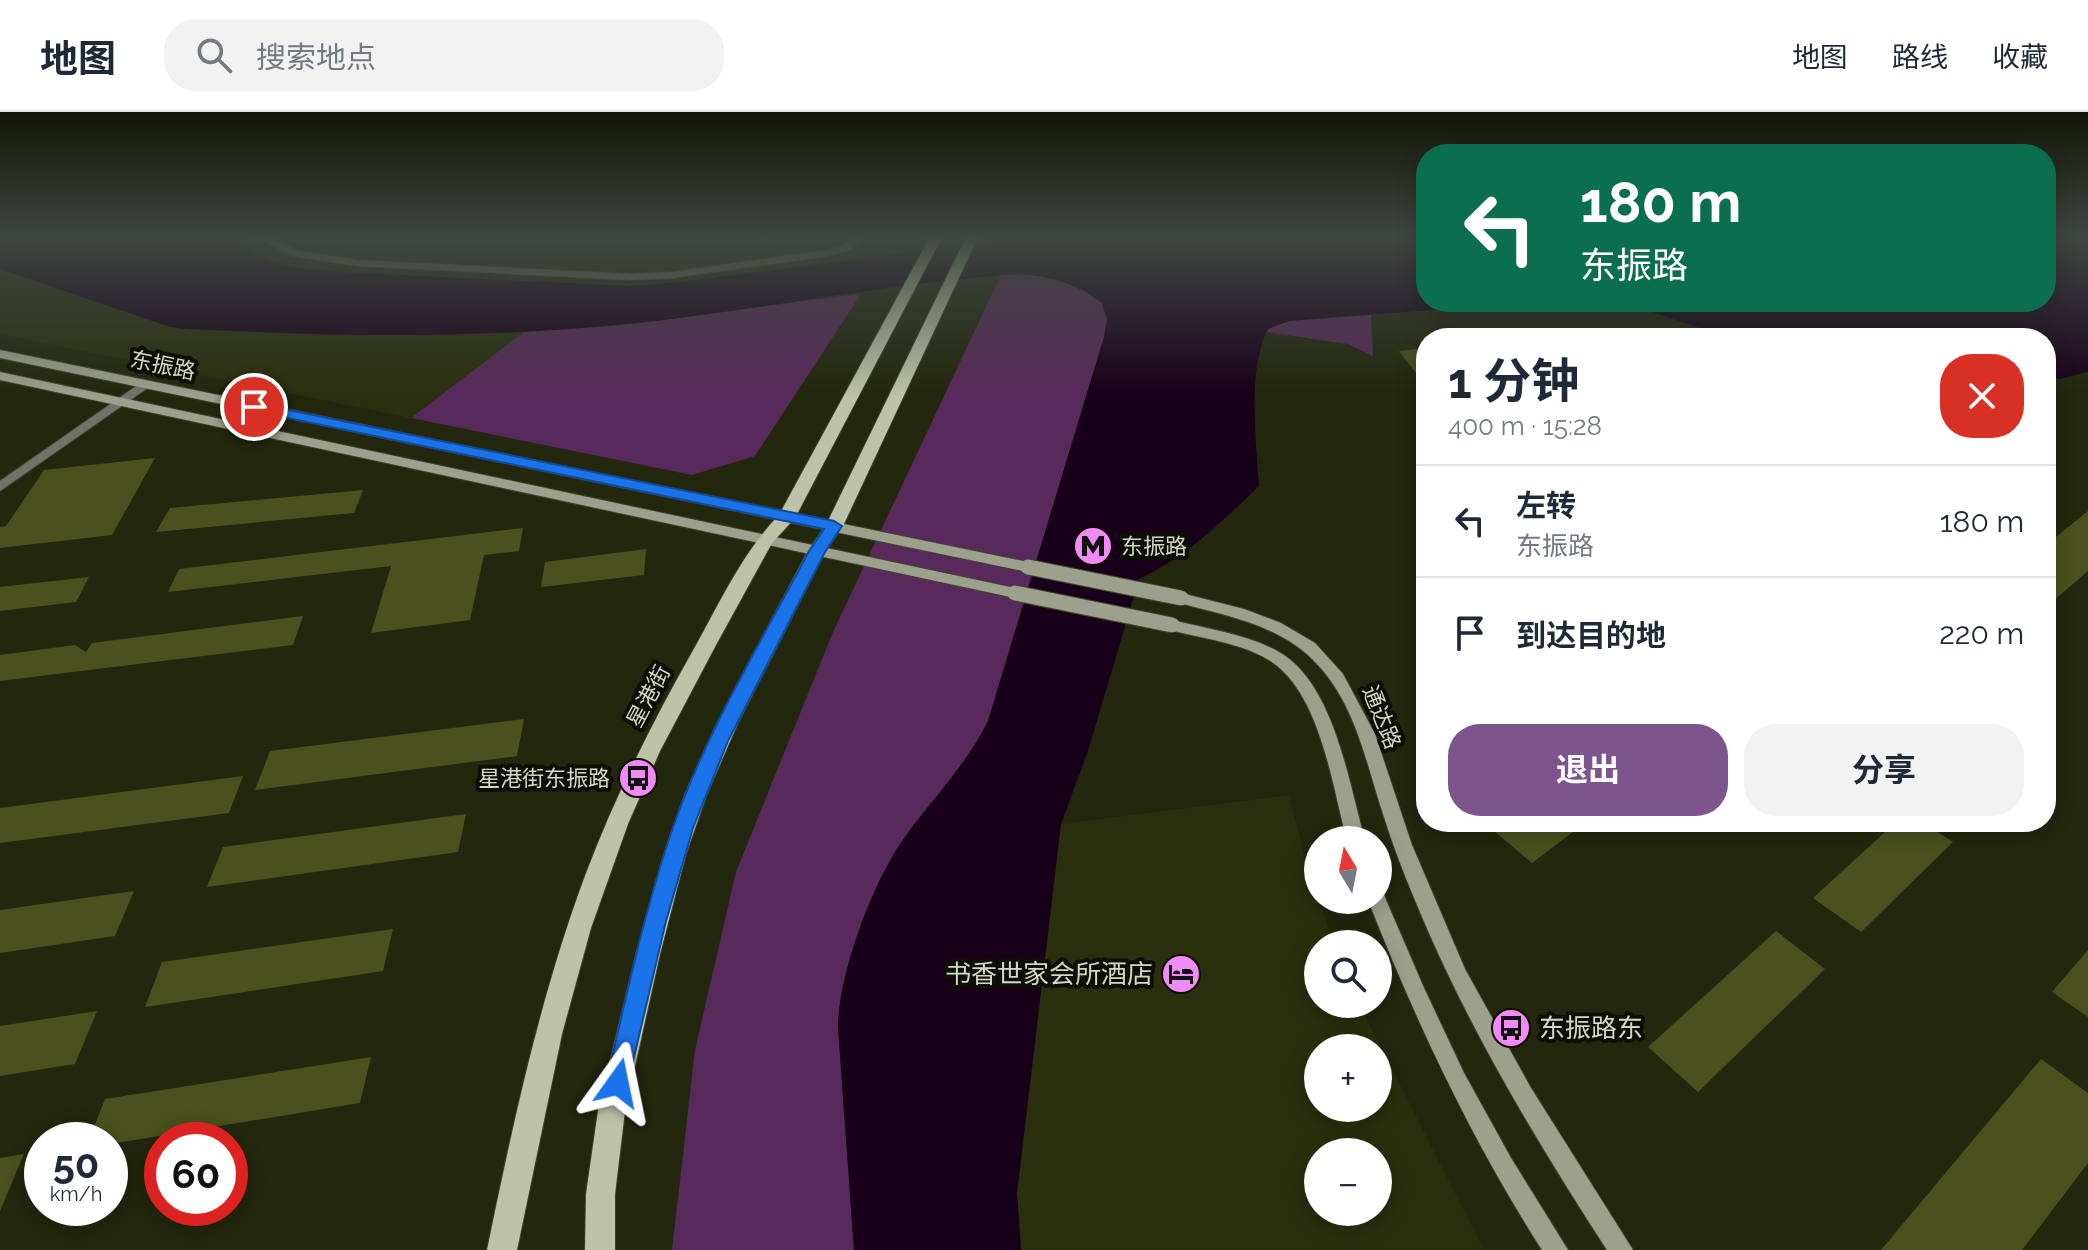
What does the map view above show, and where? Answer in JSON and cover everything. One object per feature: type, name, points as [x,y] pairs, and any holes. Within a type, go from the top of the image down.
[{"type":"main road","name":"星港街","points":[[505,1241],[536,1082],[588,901],[606,852],[659,731],[765,540],[786,518],[908,290]]},
{"type":"main road","points":[[591,1250],[622,1059],[660,902],[683,828],[719,741],[817,551],[834,526],[949,290]]},
{"type":"main road","name":"东振路","points":[[0,354],[834,526]]},
{"type":"main road","name":"东振路","points":[[0,376],[817,551]]},
{"type":"main road","name":"通达路","points":[[834,526],[1181,598],[1258,619],[1284,631],[1321,658],[1345,687],[1361,719],[1419,887],[1463,985],[1530,1108],[1621,1250]]},
{"type":"main road","points":[[817,551],[1172,625],[1262,650],[1299,676],[1316,703],[1352,826]]},
{"type":"main road","points":[[1383,914],[1417,997],[1468,1104],[1556,1250]]},
{"type":"main road","points":[[598,1207],[600,1250]]},
{"type":"street","points":[[0,487],[145,384]]},
{"type":"shaded area","points":[[0,290],[62,290],[170,327],[187,329],[373,335],[525,331],[411,418],[0,334]]},
{"type":"shaded area","points":[[62,290],[872,290],[618,325],[511,333],[403,335],[170,327]]},
{"type":"shaded area","points":[[994,290],[1083,290],[1102,303],[1107,319],[1104,337],[988,721],[960,766],[893,856],[870,902],[844,980],[838,1027],[854,1250],[672,1250],[695,1050],[736,872],[833,632]]},
{"type":"shaded area","points":[[1082,290],[1416,290],[1416,311],[1289,321],[1268,329],[1261,346],[1255,385],[1259,486],[1188,550],[1139,579],[1088,751],[1061,824],[1017,1193],[1021,1250],[854,1250],[838,1027],[844,980],[870,902],[893,856],[960,766],[988,721],[1104,337],[1107,319],[1102,303]]},
{"type":"shaded area","points":[[2056,290],[2088,290],[2088,372],[2056,378],[2056,328],[1699,328],[1652,312],[2056,312]]},
{"type":"shaded area","points":[[861,294],[755,456],[692,475],[411,418],[525,331],[616,325]]},
{"type":"shaded area","points":[[1371,315],[1373,356],[1348,344],[1266,332],[1273,326],[1298,319]]},
{"type":"shaded area","name":"书香世家会所酒店","points":[[1289,795],[1304,854],[1304,914],[1323,914],[1329,930],[1304,930],[1304,1018],[1366,1018],[1374,1034],[1304,1034],[1304,1122],[1392,1122],[1392,1069],[1484,1250],[1021,1250],[1017,1193],[1061,824]]},
{"type":"building","points":[[1416,349],[1416,373],[1399,351]]},
{"type":"building","points":[[155,458],[112,535],[0,548],[0,527],[6,526],[44,470]]},
{"type":"building","points":[[363,490],[354,513],[156,532],[170,508]]},
{"type":"building","points":[[2088,511],[2088,571],[2056,598],[2056,537]]},
{"type":"building","points":[[523,528],[519,551],[484,555],[470,620],[371,633],[391,566],[168,592],[179,569]]},
{"type":"building","points":[[646,549],[644,575],[541,587],[545,562]]},
{"type":"building","points":[[89,577],[76,602],[0,611],[0,587]]},
{"type":"building","points":[[303,616],[293,645],[0,681],[0,655],[75,645],[86,652],[92,643]]},
{"type":"building","points":[[524,719],[517,756],[255,790],[270,751]]},
{"type":"building","points":[[243,776],[229,813],[0,843],[0,808]]},
{"type":"building","points":[[466,814],[458,852],[207,887],[223,847]]},
{"type":"building","points":[[1495,832],[1573,832],[1532,863]]},
{"type":"building","points":[[1885,832],[1938,832],[1953,842],[1861,932],[1813,898]]},
{"type":"building","points":[[134,891],[115,936],[0,953],[0,910]]},
{"type":"building","points":[[393,929],[383,971],[145,1007],[162,962]]},
{"type":"building","points":[[1776,931],[1825,969],[1698,1092],[1648,1047]]},
{"type":"building","points":[[2088,950],[2088,1017],[2052,992]]},
{"type":"building","points":[[97,1011],[75,1064],[0,1076],[0,1026]]},
{"type":"building","points":[[371,1057],[360,1103],[244,1122],[144,1122],[144,1138],[128,1141],[128,1122],[96,1122],[105,1099]]},
{"type":"building","points":[[2041,1059],[2088,1093],[2088,1163],[2022,1250],[1881,1250]]},
{"type":"building","points":[[24,1154],[0,1211],[0,1158]]},
{"type":"place","name":"东振路","points":[[1093,546]]},
{"type":"place","name":"星港街东振路","points":[[638,778]]},
{"type":"place","name":"书香世家会所酒店","points":[[1181,974]]},
{"type":"place","name":"东振路东","points":[[1511,1028]]},
{"type":"route","points":[[254,407],[834,526],[817,551],[719,741],[683,828],[660,902],[618,1083]]}]
